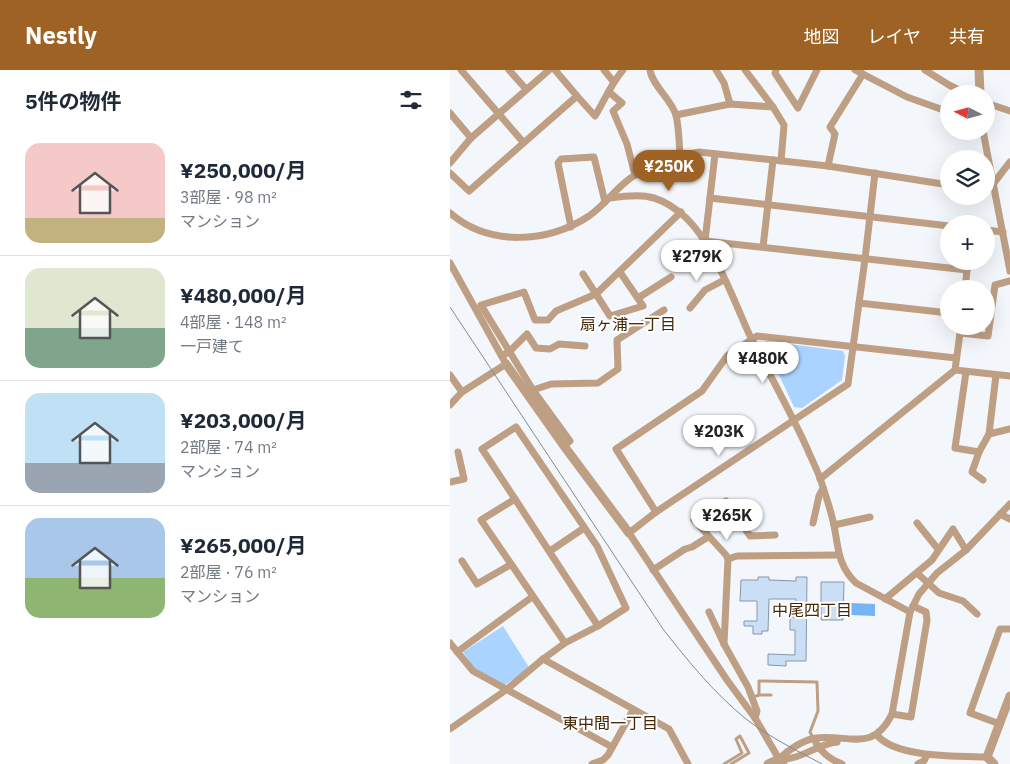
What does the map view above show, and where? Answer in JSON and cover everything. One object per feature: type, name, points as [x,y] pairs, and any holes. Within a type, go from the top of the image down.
[{"type":"street","points":[[461,70],[523,142]]},
{"type":"street","points":[[509,70],[526,89]]},
{"type":"street","points":[[450,163],[471,138],[549,70]]},
{"type":"street","points":[[555,70],[596,116],[613,81],[623,70]]},
{"type":"street","points":[[604,70],[613,81]]},
{"type":"street","points":[[650,70],[651,76],[666,95],[676,115],[680,155]]},
{"type":"street","points":[[716,70],[724,83],[730,104]]},
{"type":"street","points":[[745,70],[784,125],[781,161]]},
{"type":"street","points":[[776,70],[775,72],[798,108],[817,70]]},
{"type":"street","points":[[855,70],[907,96],[940,109]]},
{"type":"street","points":[[925,70],[948,85]]},
{"type":"street","points":[[979,70],[980,85]]},
{"type":"street","points":[[828,166],[835,134],[830,127],[863,74]]},
{"type":"street","points":[[609,92],[622,103],[614,111],[627,144],[635,175]]},
{"type":"street","points":[[450,173],[469,191],[577,96]]},
{"type":"street","points":[[676,115],[730,104],[773,108]]},
{"type":"street","points":[[995,106],[1010,111]]},
{"type":"street","points":[[450,113],[471,138]]},
{"type":"street","points":[[450,213],[479,231],[492,234],[512,237],[539,236],[559,232],[591,215],[625,182],[651,165],[680,155],[699,152],[828,166],[940,184]]},
{"type":"street","points":[[707,244],[715,154]]},
{"type":"street","points":[[571,227],[558,163],[561,159],[594,157],[608,200]]},
{"type":"street","points":[[763,247],[773,160]]},
{"type":"street","points":[[995,181],[1010,162]]},
{"type":"street","points":[[629,533],[656,512],[848,384],[875,173]]},
{"type":"street","points":[[608,200],[640,194],[656,197],[680,212],[707,244],[751,338],[794,420],[820,479],[834,525],[839,555],[850,577],[856,583],[885,599],[911,609],[926,612],[927,620],[911,716],[892,714]]},
{"type":"street","points":[[995,197],[1010,271]]},
{"type":"street","points":[[710,198],[940,225]]},
{"type":"street","points":[[564,446],[570,442],[533,390],[481,305],[524,292],[535,320],[548,320],[556,310],[596,294],[680,212]]},
{"type":"street","points":[[995,231],[1003,232]]},
{"type":"street","points":[[686,258],[707,244],[763,247],[940,267]]},
{"type":"street","points":[[450,263],[503,360],[629,533],[727,680],[755,718],[781,762]]},
{"type":"street","points":[[966,280],[967,270]]},
{"type":"street","points":[[583,274],[610,316],[643,306],[620,272]]},
{"type":"street","points":[[638,298],[671,277]]},
{"type":"street","points":[[690,308],[705,290],[724,280]]},
{"type":"street","points":[[995,285],[1010,281]]},
{"type":"street","points":[[859,303],[940,312]]},
{"type":"street","points":[[533,390],[551,384],[598,383],[618,369],[617,340],[664,310]]},
{"type":"street","points":[[450,405],[462,392],[503,360],[527,334],[536,348],[550,349],[559,344],[585,346]]},
{"type":"street","points":[[820,479],[955,370],[959,335]]},
{"type":"street","points":[[656,512],[616,449],[702,391],[727,356],[751,338],[757,336],[956,358]]},
{"type":"street","points":[[955,370],[1010,376]]},
{"type":"street","points":[[966,372],[956,448],[979,452]]},
{"type":"street","points":[[450,375],[462,392]]},
{"type":"street","points":[[983,480],[972,472],[979,452],[989,434],[996,375]]},
{"type":"street","points":[[450,729],[506,690],[543,658],[564,643],[598,626],[626,608],[597,546],[516,427],[482,449],[598,626]]},
{"type":"street","points":[[989,434],[1010,429]]},
{"type":"street","points":[[450,482],[464,479],[458,452]]},
{"type":"street","points":[[813,523],[819,496],[823,488]]},
{"type":"street","points":[[515,499],[481,520],[564,643]]},
{"type":"street","points":[[724,644],[728,559],[694,520],[726,500],[750,536],[775,535]]},
{"type":"street","points":[[781,762],[797,745],[814,738],[864,739],[877,735],[888,724],[892,714],[911,609],[919,594],[927,583],[966,550],[1010,504]]},
{"type":"street","points":[[1000,514],[1010,519]]},
{"type":"street","points":[[834,525],[870,517]]},
{"type":"street","points":[[917,523],[938,549]]},
{"type":"street","points":[[550,551],[584,528]]},
{"type":"street","points":[[885,599],[932,560],[953,529],[966,550]]},
{"type":"street","points":[[653,570],[685,549],[708,537]]},
{"type":"street","points":[[728,559],[737,556],[839,555]]},
{"type":"street","points":[[462,561],[477,584],[510,565]]},
{"type":"street","points":[[917,573],[939,593],[963,601],[977,614]]},
{"type":"street","points":[[457,652],[532,597]]},
{"type":"street","points":[[708,612],[724,644],[755,696],[757,711],[755,718]]},
{"type":"street","points":[[1000,724],[970,713],[1000,629],[1010,629]]},
{"type":"street","points":[[450,643],[473,671],[612,747]]},
{"type":"street","points":[[543,658],[669,729],[688,764]]},
{"type":"street","points":[[987,757],[1010,696]]},
{"type":"street","points":[[592,764],[603,760],[633,710]]},
{"type":"street","points":[[877,735],[882,742],[927,755],[987,757],[994,764]]},
{"type":"street","points":[[814,738],[821,750],[842,764]]},
{"type":"street","points":[[768,764],[789,760],[830,743],[851,739]]},
{"type":"street","points":[[918,764],[924,761],[927,755]]},
{"type":"lane","points":[[771,695],[755,696],[760,680],[817,682],[818,711],[810,732],[814,738]]},
{"type":"lane","points":[[724,764],[742,753],[736,739],[740,736],[749,754],[731,764]]},
{"type":"shaded area","points":[[766,341],[843,351],[845,356],[842,380],[802,408],[794,407],[762,345]]},
{"type":"shaded area","points":[[851,603],[875,604],[875,616],[851,615]]},
{"type":"shaded area","points":[[503,626],[530,669],[503,686],[475,670],[463,652]]},
{"type":"building","points":[[758,577],[769,577],[769,580],[796,581],[796,577],[807,577],[806,661],[786,661],[786,666],[768,665],[768,654],[795,655],[795,630],[790,630],[790,617],[795,617],[796,599],[769,599],[768,631],[762,631],[762,634],[753,634],[753,626],[744,626],[744,621],[757,621],[757,601],[740,601],[741,580],[758,580]]},
{"type":"building","points":[[821,582],[844,582],[843,620],[821,620]]},
{"type":"tram line","points":[[450,307],[663,629],[682,653],[712,688],[746,719],[773,737],[822,764]]},
{"type":"district","name":"扇ヶ浦一丁目","points":[[628,324]]},
{"type":"district","name":"中尾四丁目","points":[[812,610]]},
{"type":"district","name":"東中間一丁目","points":[[610,723]]}]
